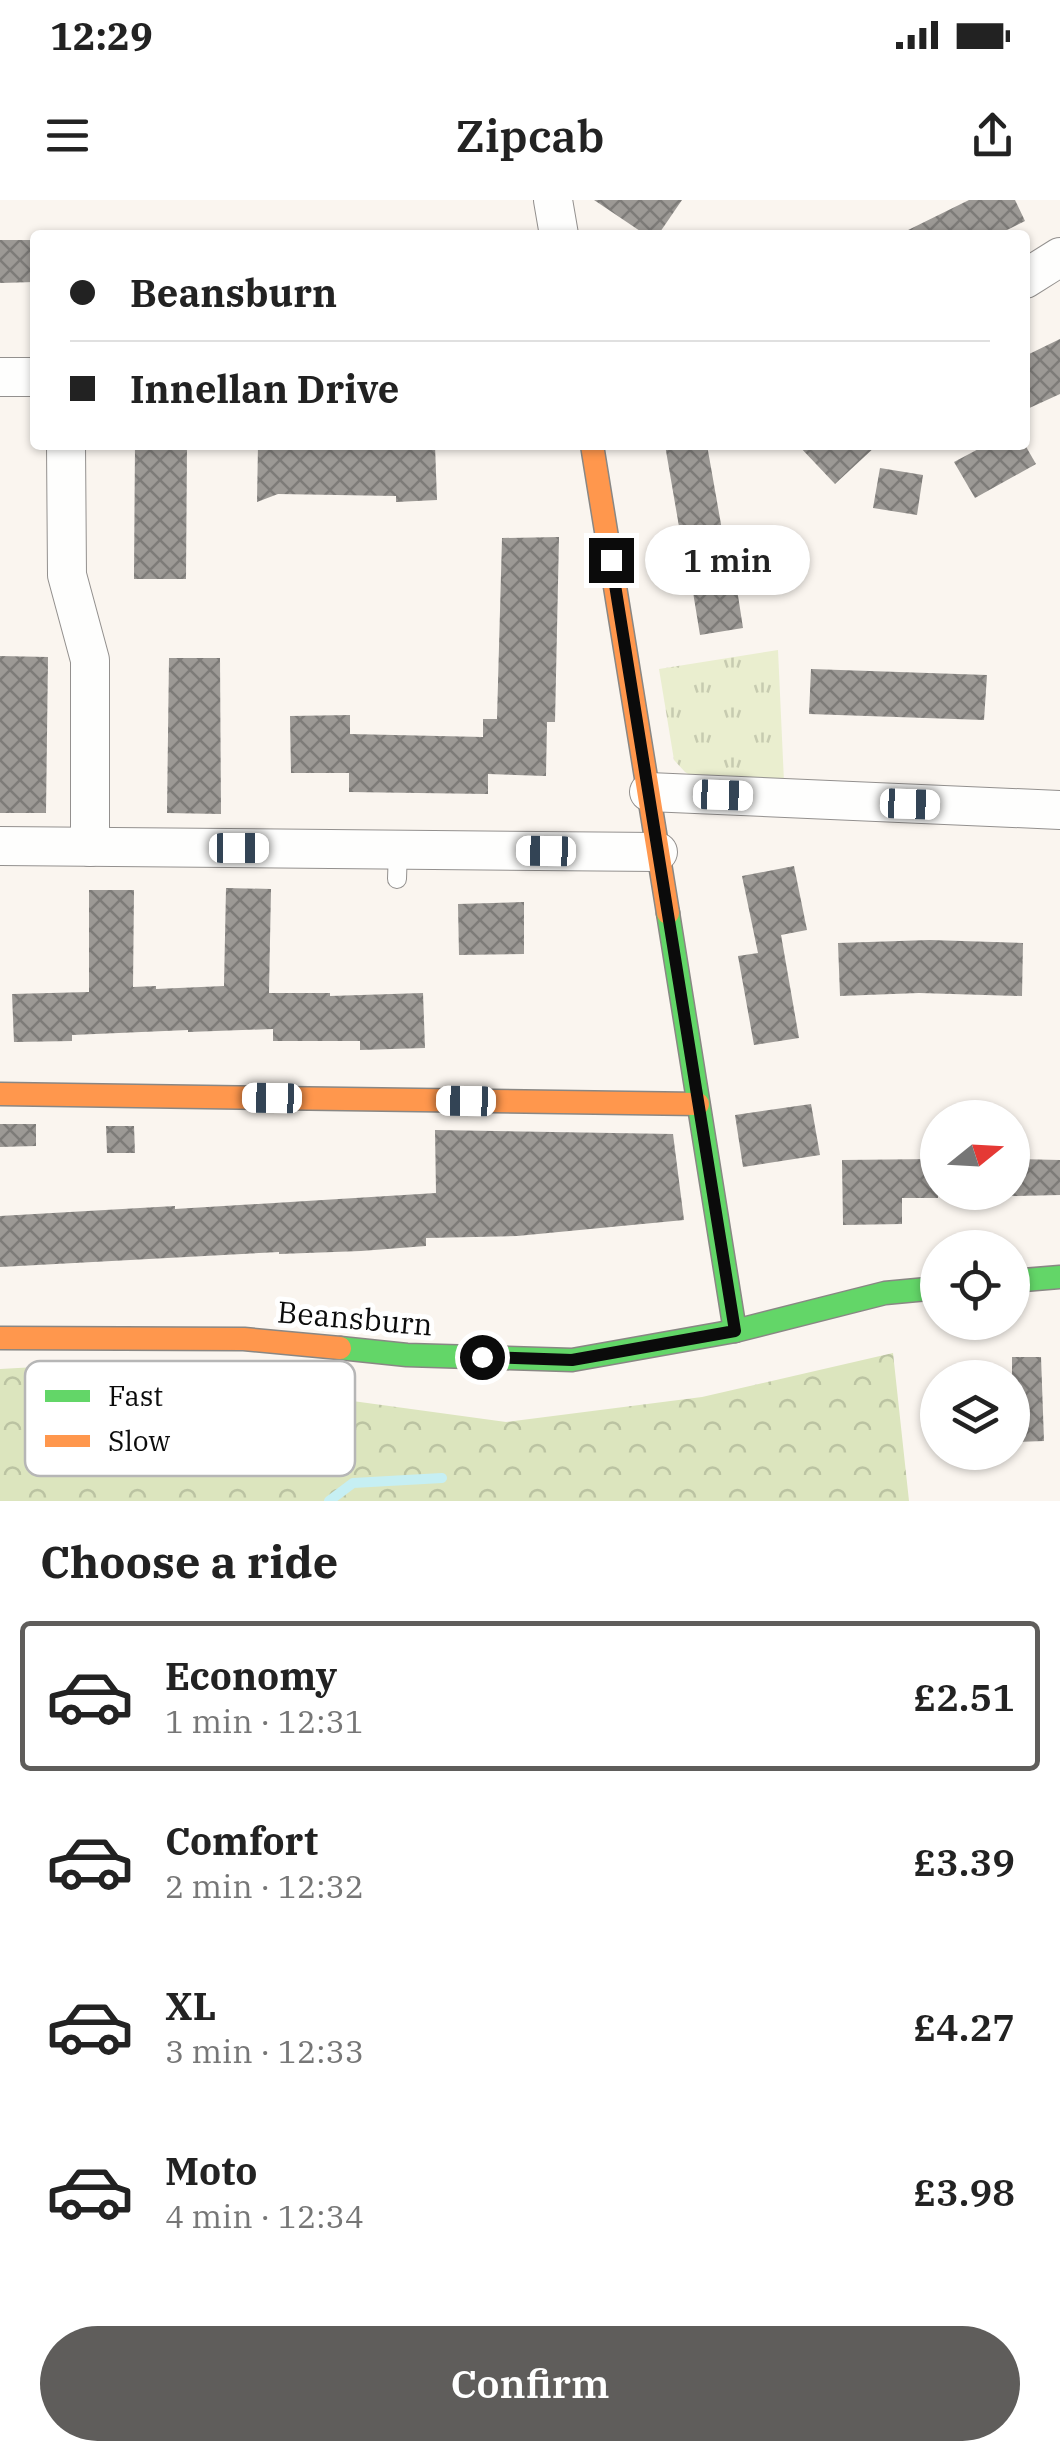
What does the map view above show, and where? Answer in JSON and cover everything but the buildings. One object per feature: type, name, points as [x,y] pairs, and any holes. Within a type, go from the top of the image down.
[{"type":"street","points":[[553,200],[558,230]]},
{"type":"street","points":[[1030,276],[1060,257]]},
{"type":"street","points":[[0,378],[30,378]]},
{"type":"street","points":[[66,450],[66,574],[90,660],[90,847]]},
{"type":"street","points":[[593,450],[735,1331]]},
{"type":"street","points":[[648,792],[1060,810]]},
{"type":"street","points":[[0,846],[90,847],[398,864],[658,852]]},
{"type":"street","points":[[0,1094],[698,1104]]},
{"type":"street","points":[[1030,1280],[1060,1277]]},
{"type":"street","name":"Beansburn","points":[[0,1338],[244,1339],[407,1355],[572,1360],[735,1331],[885,1292],[920,1289]]},
{"type":"green space","points":[[778,650],[784,782],[702,782],[685,772],[674,760],[659,669]]},
{"type":"green space","points":[[893,1353],[909,1501],[0,1501],[0,1369],[25,1368],[25,1476],[355,1476],[355,1401],[506,1422],[702,1397]]},
{"type":"waterway","points":[[329,1501],[353,1483],[442,1478]]},
{"type":"traffic: fast","points":[[668,913],[735,1331]]},
{"type":"traffic: fast","points":[[1030,1280],[1060,1277]]},
{"type":"traffic: fast","points":[[340,1348],[407,1355],[572,1360],[735,1331],[885,1293],[920,1290]]},
{"type":"traffic: slow","points":[[593,450],[668,913]]},
{"type":"traffic: slow","points":[[0,1094],[698,1104]]},
{"type":"traffic: slow","points":[[0,1338],[244,1339],[340,1348]]},
{"type":"route","points":[[482,1357],[572,1360],[735,1331],[611,560]]}]
